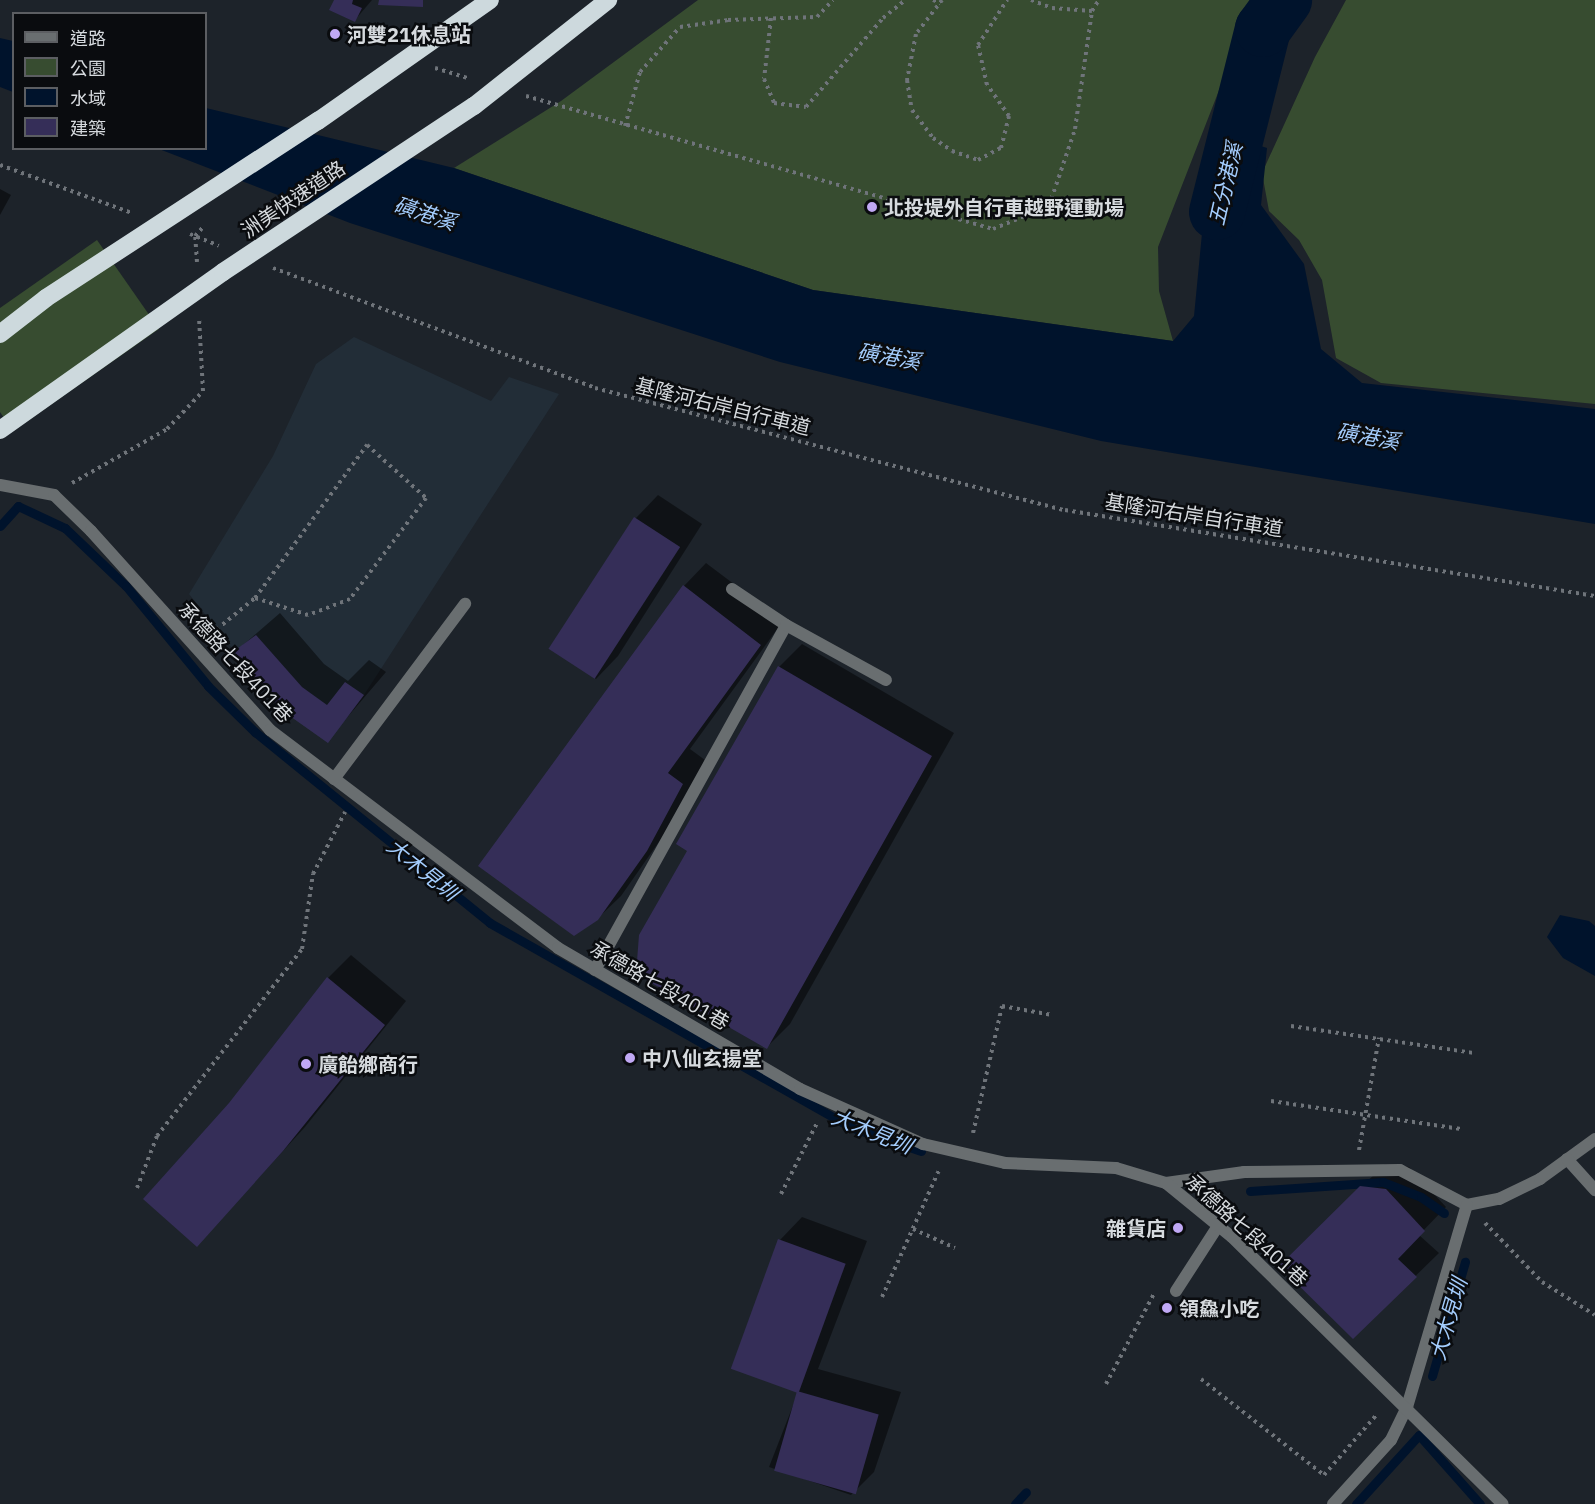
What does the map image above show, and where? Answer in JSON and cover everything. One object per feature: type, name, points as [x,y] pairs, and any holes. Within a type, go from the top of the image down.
[{"type":"highway","points":[[0,334],[46,298],[318,121],[490,0]]},
{"type":"highway","name":"洲美快速道路","points":[[0,430],[223,272],[474,106],[608,0]]},
{"type":"street","points":[[0,485],[54,495]]},
{"type":"street","name":"承德路七段401巷","points":[[54,495],[92,531],[194,648],[270,730],[558,948],[828,1102],[923,1144],[1005,1163],[1116,1168],[1166,1184],[1218,1226],[1394,1394],[1503,1504]]},
{"type":"street","points":[[732,589],[786,625],[886,680]]},
{"type":"street","points":[[334,779],[465,604]]},
{"type":"street","points":[[595,969],[786,625]]},
{"type":"street","points":[[1166,1184],[1244,1172],[1356,1168],[1400,1170],[1467,1205],[1499,1199],[1540,1179],[1595,1138]]},
{"type":"street","points":[[1567,1160],[1595,1190]]},
{"type":"street","points":[[1333,1504],[1391,1440],[1407,1407],[1467,1205]]},
{"type":"street","points":[[1176,1291],[1218,1226]]},
{"type":"path","points":[[833,0],[818,17],[771,18],[680,27],[640,72],[625,126],[993,229],[1049,206],[1075,129],[1092,12],[1099,0]]},
{"type":"path","points":[[771,18],[764,79],[774,103],[806,107],[883,18],[905,0]]},
{"type":"path","points":[[933,0],[941,2],[916,34],[907,80],[912,110],[933,138],[952,151],[978,160],[1001,148],[1009,116],[987,85],[978,45],[1007,0]]},
{"type":"path","points":[[1031,0],[1052,8],[1092,12]]},
{"type":"path","points":[[0,165],[141,216]]},
{"type":"path","points":[[185,232],[227,249]]},
{"type":"path","points":[[195,236],[197,272]]},
{"type":"path","name":"基隆河右岸自行車道","points":[[269,267],[595,388],[1065,510],[1595,596]]},
{"type":"path","points":[[54,495],[167,429],[203,391],[199,308]]},
{"type":"path","points":[[194,648],[255,598],[367,445],[426,498],[350,599],[308,615],[255,598]]},
{"type":"path","points":[[136,1188],[157,1136],[302,949],[313,874],[354,795]]},
{"type":"path","points":[[968,1155],[1002,1006],[1053,1015]]},
{"type":"path","points":[[1291,1026],[1473,1053]]},
{"type":"path","points":[[1356,1168],[1379,1038]]},
{"type":"path","points":[[1271,1101],[1365,1113],[1461,1129]]},
{"type":"path","points":[[782,1194],[828,1102]]},
{"type":"path","points":[[882,1297],[948,1150]]},
{"type":"path","points":[[1467,1205],[1542,1282],[1595,1315]]},
{"type":"path","points":[[913,1229],[955,1248]]},
{"type":"path","points":[[1106,1384],[1159,1284],[1176,1291]]},
{"type":"path","points":[[1201,1379],[1324,1475],[1394,1394]]},
{"type":"shaded area","points":[[354,337],[491,401],[509,377],[559,394],[364,695],[328,743],[280,709],[189,594],[273,456],[316,364]]},
{"type":"green space","name":"北投堤外自行車越野運動場","points":[[698,0],[1266,0],[1230,62],[1158,247],[1159,291],[1173,341],[813,290],[454,168],[561,101]]},
{"type":"green space","points":[[1346,0],[1595,0],[1595,404],[1381,383],[1336,358],[1322,280],[1299,240],[1269,211],[1262,173],[1315,57]]},
{"type":"green space","points":[[97,240],[159,329],[13,431],[0,412],[0,308]]},
{"type":"water","points":[[0,38],[12,41],[12,92],[0,87]]},
{"type":"water","name":"磺港溪","points":[[207,108],[454,168],[813,290],[1173,341],[1194,316],[1212,130],[1267,148],[1261,205],[1304,264],[1321,349],[1362,383],[1595,409],[1595,524],[1101,441],[780,362],[350,223],[162,150],[207,150]]},
{"type":"water","points":[[1560,915],[1589,921],[1595,926],[1595,976],[1563,958],[1547,937]]},
{"type":"building","points":[[334,0],[353,0],[352,4],[362,8],[355,22],[329,10]]},
{"type":"building","points":[[379,0],[423,0],[423,7],[378,5]]},
{"type":"building","points":[[634,517],[680,547],[595,679],[548,649]]},
{"type":"building","points":[[683,585],[761,645],[668,773],[683,784],[647,851],[598,920],[574,936],[478,866]]},
{"type":"building","points":[[256,635],[302,687],[327,705],[345,682],[364,695],[328,743],[280,709],[234,651]]},
{"type":"building","points":[[778,666],[932,756],[767,1049],[636,974],[639,935],[687,851],[676,844]]},
{"type":"building","points":[[327,977],[385,1025],[283,1151],[197,1247],[143,1199],[229,1103]]},
{"type":"building","points":[[1360,1186],[1386,1189],[1425,1231],[1398,1259],[1417,1277],[1353,1339],[1279,1266]]},
{"type":"building","points":[[778,1239],[846,1264],[798,1393],[731,1369]]},
{"type":"building","points":[[797,1391],[879,1414],[856,1494],[774,1471]]},
{"type":"waterway","name":"五分港溪","points":[[1217,212],[1263,29],[1284,0]]},
{"type":"waterway","name":"大木見圳","points":[[0,526],[18,506],[65,528],[126,586],[208,686],[255,732],[490,923],[850,1127],[921,1151]]},
{"type":"waterway","name":"大木見圳","points":[[1250,1191],[1383,1182],[1421,1197],[1444,1213]]},
{"type":"waterway","name":"大木見圳","points":[[1432,1376],[1465,1262]]},
{"type":"waterway","name":"大木見圳","points":[[1356,1504],[1419,1435],[1480,1504]]},
{"type":"waterway","points":[[1015,1504],[1026,1492]]},
{"type":"place","name":"河雙21休息站","points":[[335,34]]},
{"type":"place","name":"北投堤外自行車越野運動場","points":[[872,207]]},
{"type":"place","name":"中八仙玄揚堂","points":[[630,1058]]},
{"type":"place","name":"廣飴鄉商行","points":[[306,1064]]},
{"type":"place","name":"雜貨店","points":[[1178,1228]]},
{"type":"place","name":"領鱻小吃","points":[[1167,1308]]}]
